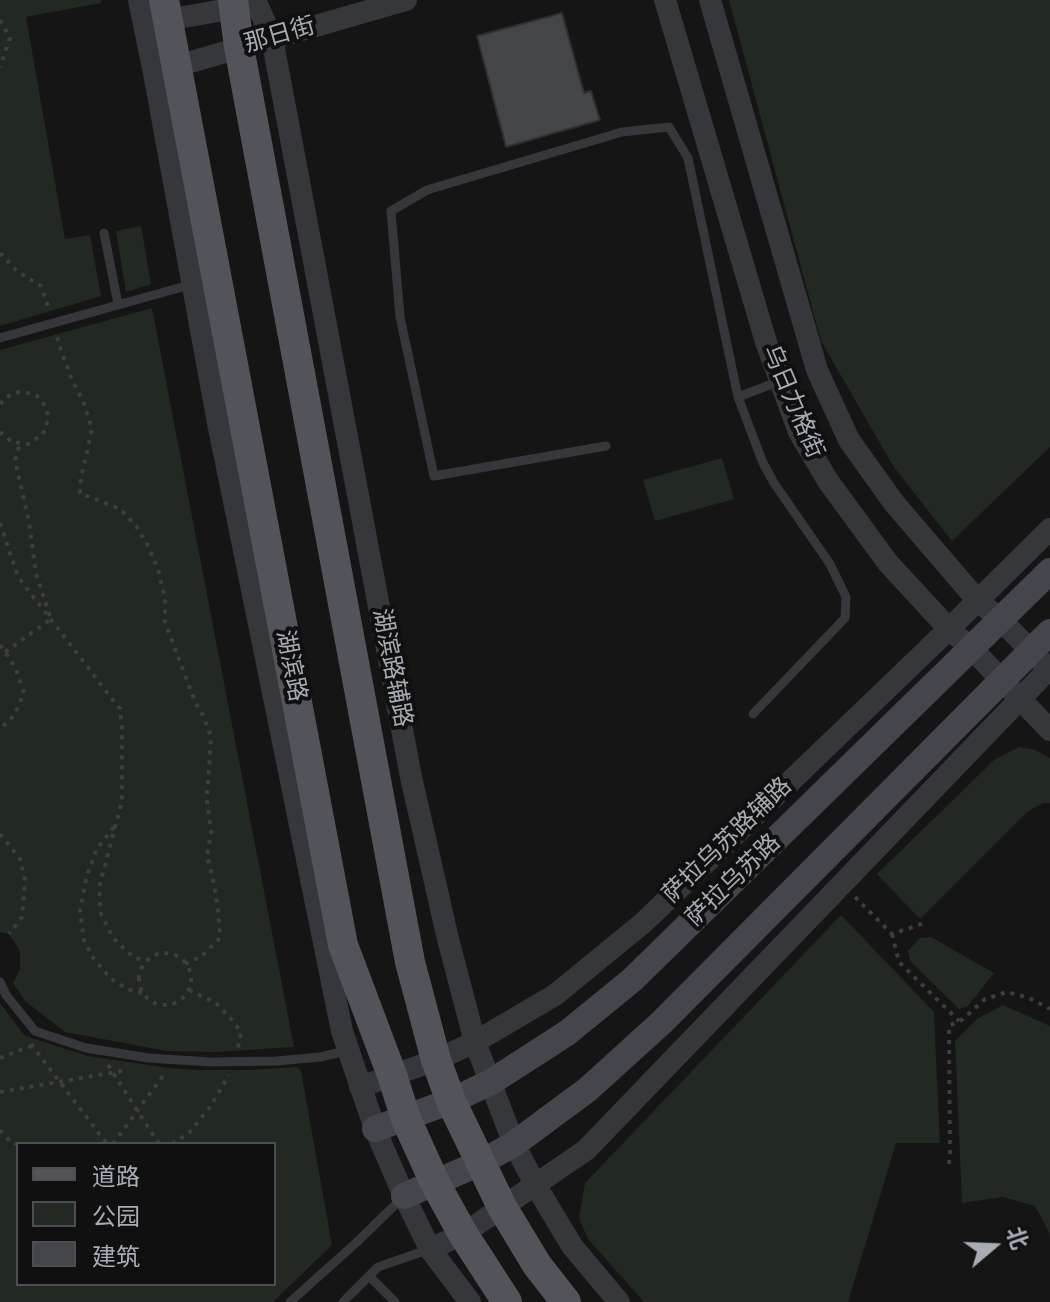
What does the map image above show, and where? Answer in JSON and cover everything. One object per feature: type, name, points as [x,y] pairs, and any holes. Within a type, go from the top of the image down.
[{"type":"main road","points":[[247,2],[239,47],[410,962],[436,1060],[451,1101],[502,1207],[537,1265],[566,1302]]},
{"type":"main road","name":"湖滨路","points":[[158,16],[165,69],[343,945],[406,1119],[435,1183],[463,1234],[507,1302]]},
{"type":"main road","name":"萨拉乌苏路","points":[[375,1129],[451,1101],[491,1082],[567,1033],[632,980],[1050,571]]},
{"type":"main road","name":"萨拉乌苏路","points":[[404,1196],[480,1163],[514,1144],[587,1090],[1011,689],[1045,664],[1050,632]]},
{"type":"street","points":[[139,0],[158,16]]},
{"type":"street","name":"那日街","points":[[165,69],[406,0]]},
{"type":"street","name":"乌日力格街","points":[[665,0],[766,342],[799,432],[828,481],[888,563],[1050,730]]},
{"type":"street","name":"乌日力格街","points":[[710,0],[813,355],[849,440],[894,503],[978,601],[1045,664]]},
{"type":"street","name":"那日街","points":[[158,16],[247,2]]},
{"type":"street","name":"湖滨路辅路","points":[[247,2],[272,38],[411,777],[475,1042],[514,1144],[536,1186],[572,1246],[619,1302]]},
{"type":"street","points":[[165,69],[193,284],[218,423],[342,1031],[375,1129],[404,1196],[430,1249],[470,1302]]},
{"type":"street","name":"萨拉乌苏路辅路","points":[[360,1087],[436,1060],[475,1042],[555,995],[643,923],[1050,529]]},
{"type":"street","points":[[430,1249],[463,1234],[586,1150],[842,884],[1011,689]]},
{"type":"lane","points":[[606,446],[434,476],[400,317],[391,211],[427,190],[622,132],[669,127],[688,158],[738,397],[763,463],[830,564],[846,597],[845,618],[753,714]]},
{"type":"lane","points":[[104,233],[118,304]]},
{"type":"lane","points":[[0,338],[193,284]]},
{"type":"lane","points":[[738,397],[780,381]]},
{"type":"lane","points":[[0,982],[6,995],[35,1031],[86,1048],[149,1058],[210,1062],[277,1061],[337,1053]]},
{"type":"lane","points":[[290,1302],[404,1196]]},
{"type":"lane","points":[[343,1302],[378,1267],[430,1249]]},
{"type":"lane","points":[[369,1276],[395,1302]]},
{"type":"path","points":[[0,20],[10,38],[0,67]]},
{"type":"path","points":[[0,253],[17,271],[41,286],[63,356],[92,429],[80,493],[120,509],[147,544],[158,569],[165,599],[165,622],[211,737],[207,801],[211,832],[207,856],[216,894],[220,938],[202,956],[185,964]]},
{"type":"path","points":[[0,404],[11,394],[28,393],[37,396],[47,410],[48,419],[42,435],[36,440],[20,444],[12,442],[0,432]]},
{"type":"path","points":[[20,444],[15,460],[29,522],[36,574],[51,619]]},
{"type":"path","points":[[0,523],[18,577],[120,709],[122,801],[99,888],[101,914],[113,938],[133,957],[146,961]]},
{"type":"path","points":[[5,652],[51,619]]},
{"type":"path","points":[[0,645],[15,667],[24,693],[15,714],[0,730]]},
{"type":"path","points":[[115,825],[96,850],[86,879],[80,911],[84,941],[111,979],[163,1005],[178,1002],[189,990],[190,972],[179,958],[171,954],[153,956],[141,968],[142,993]]},
{"type":"path","points":[[0,834],[20,859],[25,880],[22,917],[9,934]]},
{"type":"path","points":[[842,884],[892,934],[899,962],[959,1021]]},
{"type":"path","points":[[892,934],[927,922]]},
{"type":"path","points":[[949,1164],[949,1026],[985,999],[1007,992],[1029,998],[1050,1009]]},
{"type":"path","points":[[25,1036],[108,1142]]},
{"type":"path","points":[[0,1058],[44,1042]]},
{"type":"path","points":[[103,1058],[158,1142]]},
{"type":"path","points":[[0,1092],[141,1068]]},
{"type":"path","points":[[112,1142],[169,1068]]},
{"type":"path","points":[[0,1130],[16,1144]]},
{"type":"green space","points":[[0,0],[101,0],[101,3],[26,17],[65,239],[90,235],[101,296],[0,326]]},
{"type":"green space","points":[[729,0],[1050,0],[1050,447],[952,541],[893,466],[821,341]]},
{"type":"green space","points":[[141,226],[151,284],[126,292],[116,231]]},
{"type":"green space","points":[[152,308],[294,1047],[217,1052],[167,1051],[65,1032],[25,1001],[13,983],[20,969],[20,951],[9,934],[0,932],[0,350]]},
{"type":"green space","points":[[722,458],[734,499],[655,521],[643,480]]},
{"type":"green space","points":[[1019,747],[1036,750],[1050,758],[1050,803],[1043,803],[1027,812],[920,919],[877,874],[994,760]]},
{"type":"green space","points":[[841,915],[934,1012],[940,1143],[896,1143],[848,1302],[644,1302],[588,1239],[579,1218],[585,1183]]},
{"type":"green space","points":[[931,937],[994,973],[968,1006],[959,1009],[910,961],[908,951],[920,938]]},
{"type":"green space","points":[[0,1003],[25,1036],[88,1056],[169,1068],[248,1070],[297,1067],[301,1071],[332,1245],[273,1302],[0,1302]]},
{"type":"green space","points":[[1003,1005],[1050,1026],[1050,1242],[1049,1232],[1035,1206],[1003,1197],[962,1203],[955,1041],[977,1019]]},
{"type":"building","points":[[562,13],[584,93],[591,91],[600,120],[506,147],[477,36]]}]
